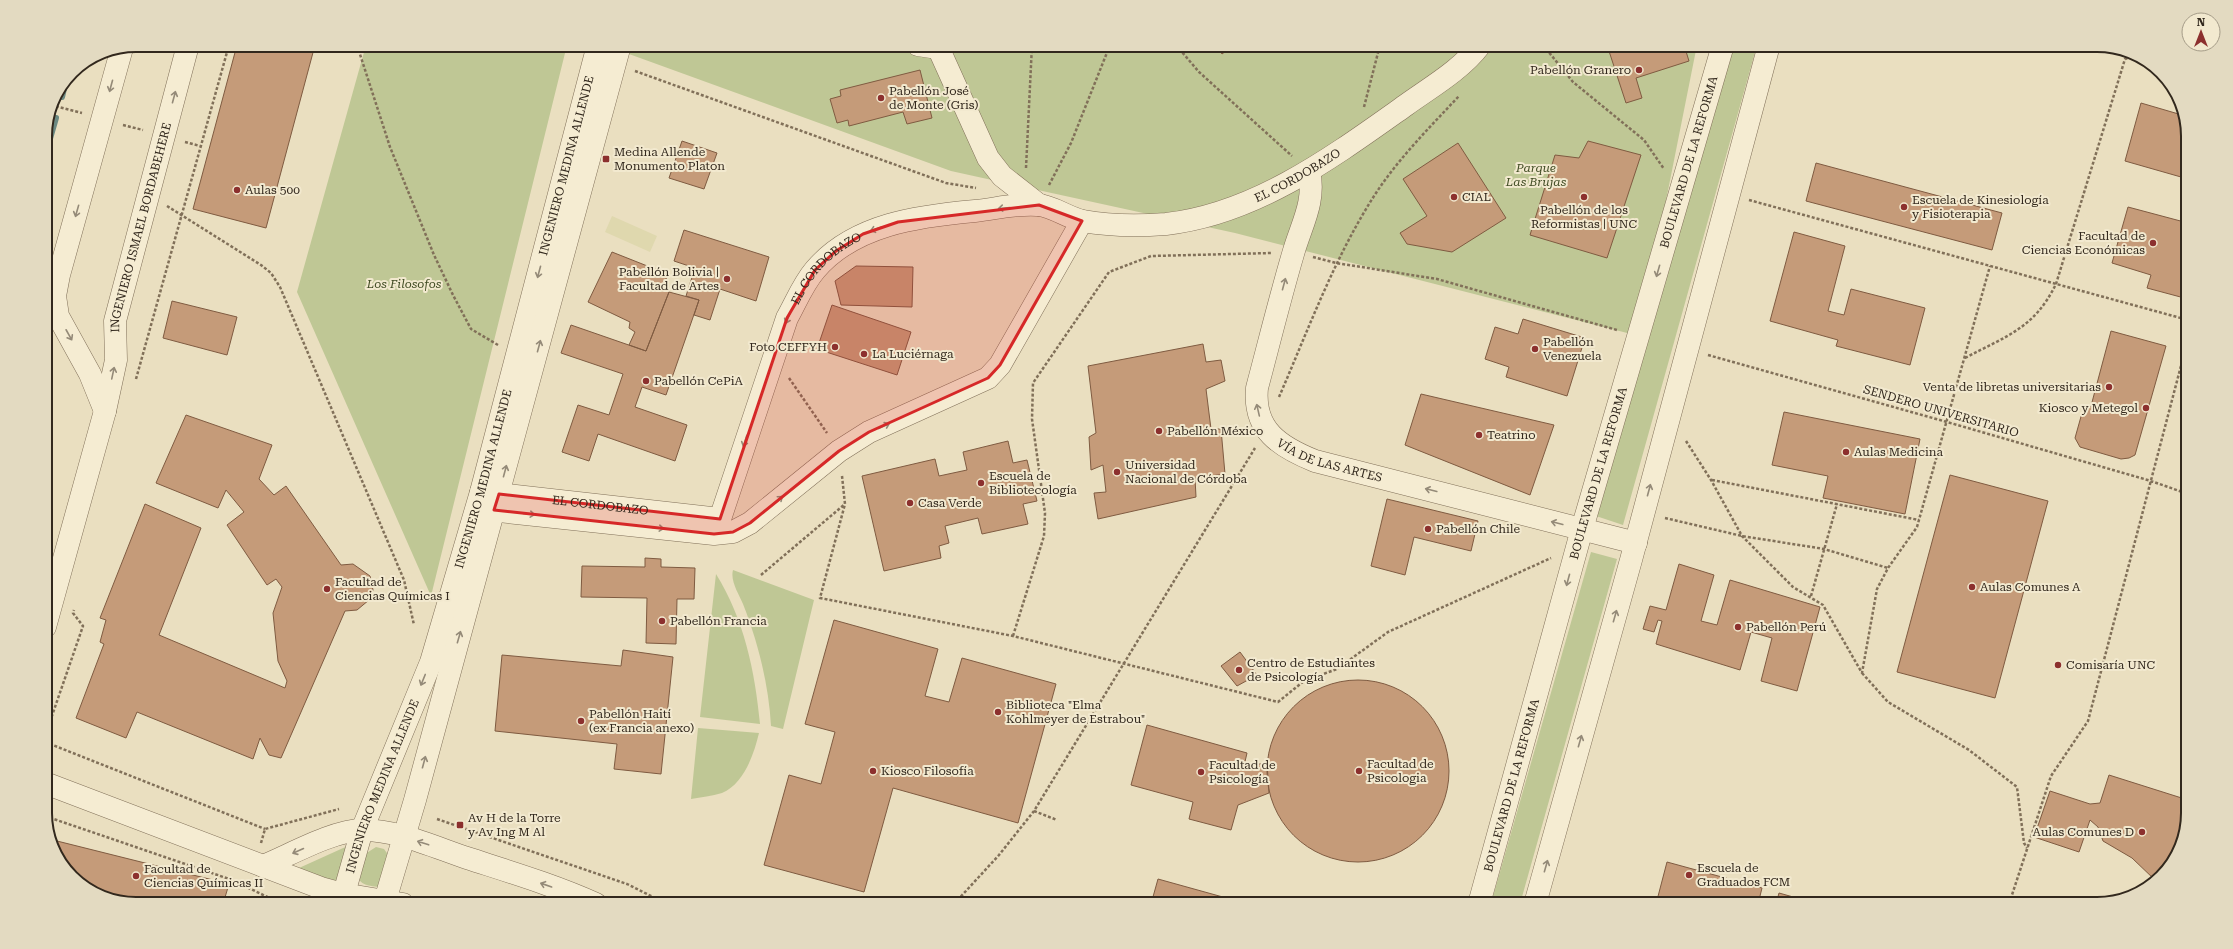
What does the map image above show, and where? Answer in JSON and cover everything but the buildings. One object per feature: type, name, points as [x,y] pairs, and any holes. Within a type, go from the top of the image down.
[{"type":"street","name":"INGENIERO ISMAEL BORDABEHERE","points":[[52,602],[105,411],[116,360],[115,321],[186,52]]},
{"type":"street","name":"INGENIERO MEDINA ALLENDE","points":[[343,897],[362,830],[431,662],[488,501],[518,357],[596,52]]},
{"type":"street","points":[[934,52],[988,158],[1002,176],[1032,200]]},
{"type":"street","name":"EL CORDOBAZO","points":[[717,527],[787,318],[802,289],[815,270],[836,251],[863,234],[898,222],[1032,200],[1082,221],[1132,226],[1196,220],[1244,203],[1309,171],[1355,141],[1450,73],[1486,52]]},
{"type":"street","name":"BOULEVARD DE LA REFORMA","points":[[1481,897],[1580,538],[1721,52]]},
{"type":"street","points":[[1537,897],[1636,543],[1669,415],[1768,52]]},
{"type":"street","points":[[105,411],[90,374],[58,316],[55,296],[59,274],[120,54]]},
{"type":"street","name":"INGENIERO MEDINA ALLENDE","points":[[391,897],[403,837],[488,501],[617,55]]},
{"type":"street","name":"VÍA DE LAS ARTES","points":[[1309,171],[1312,185],[1311,203],[1293,252],[1257,388],[1257,406],[1265,430],[1295,452],[1315,460],[1580,538],[1636,543]]},
{"type":"street","name":"EL CORDOBAZO","points":[[488,501],[717,527],[733,532],[750,522],[840,451],[869,432],[988,378],[1000,365],[1082,221]]},
{"type":"street","points":[[52,786],[321,888],[338,897]]},
{"type":"street","points":[[263,866],[339,833],[362,830],[403,837],[580,897]]},
{"type":"path","points":[[135,383],[180,215],[227,52]]},
{"type":"path","points":[[359,52],[390,147],[434,255],[453,295],[471,329],[518,357]]},
{"type":"path","points":[[1032,52],[1032,200]]},
{"type":"path","points":[[1032,200],[1071,143],[1107,52]]},
{"type":"path","points":[[1182,52],[1199,72],[1309,171]]},
{"type":"path","points":[[1355,141],[1378,52]]},
{"type":"path","points":[[1549,52],[1573,82],[1644,140],[1681,192]]},
{"type":"path","points":[[617,55],[946,183],[982,189]]},
{"type":"path","points":[[1964,358],[2020,330],[2048,301],[2056,284],[2125,59],[2128,58]]},
{"type":"path","points":[[960,897],[999,855],[1034,811],[1126,662],[1265,430],[1336,263],[1376,193],[1412,146],[1460,96]]},
{"type":"path","points":[[57,107],[200,146]]},
{"type":"path","points":[[148,194],[260,265],[271,273],[280,287],[404,580],[414,625]]},
{"type":"path","points":[[1729,195],[2181,318]]},
{"type":"path","points":[[1013,636],[1044,536],[1045,513],[1032,419],[1033,383],[1110,272],[1150,256],[1293,252],[1336,263],[1437,280],[1639,336]]},
{"type":"path","points":[[1862,673],[1878,589],[1888,568],[1917,527],[1990,266]]},
{"type":"path","name":"SENDERO UNIVERSITARIO","points":[[1687,350],[1947,422],[2151,481],[2181,492]]},
{"type":"path","points":[[774,356],[840,451],[845,504],[820,598],[1013,636],[1126,662],[1278,702],[1304,681],[1338,669],[1388,632],[1580,538]]},
{"type":"path","points":[[2012,897],[2027,848],[2052,776],[2088,721],[2181,366]]},
{"type":"path","points":[[1669,415],[1711,480],[1742,536],[1793,587],[1811,596],[1823,605],[1862,673],[1888,702],[1969,750],[2017,787],[2024,843],[2027,848]]},
{"type":"path","points":[[1711,480],[1919,520]]},
{"type":"path","points":[[761,575],[845,504]]},
{"type":"path","points":[[1811,596],[1837,504]]},
{"type":"path","points":[[1643,512],[1742,536],[1824,549],[1888,568]]},
{"type":"path","points":[[52,716],[83,626],[73,613],[75,605]]},
{"type":"path","points":[[52,745],[265,829]]},
{"type":"path","points":[[1034,811],[1057,820]]},
{"type":"path","points":[[52,818],[232,880],[267,897]]},
{"type":"path","points":[[437,819],[627,884],[653,897]]},
{"type":"highlighted area","points":[[1039,205],[1082,221],[1000,365],[988,378],[869,432],[839,451],[750,523],[733,532],[714,534],[494,510],[499,494],[720,519],[787,318],[815,270],[836,251],[863,234],[898,222]]},
{"type":"shaded area","points":[[612,216],[657,236],[650,252],[605,232]]},
{"type":"green space","name":"Los Filosofos","points":[[364,52],[565,52],[431,596],[297,292]]},
{"type":"green space","name":"Parque Las Brujas","points":[[630,52],[1696,52],[1639,336],[1235,233],[951,171],[629,54]]},
{"type":"green space","points":[[1727,52],[1755,52],[1623,525],[1596,516]]},
{"type":"green space","points":[[1591,552],[1617,559],[1522,897],[1493,897]]},
{"type":"green space","points":[[733,570],[814,600],[783,729],[771,726],[768,695],[762,664],[743,604],[734,583],[732,574]]},
{"type":"green space","points":[[716,574],[734,609],[747,646],[755,685],[760,724],[700,717]]},
{"type":"green space","points":[[698,728],[759,733],[747,768],[730,789],[722,793],[691,799]]},
{"type":"green space","points":[[352,844],[338,883],[299,868]]},
{"type":"green space","points":[[376,847],[384,849],[389,856],[378,887],[363,884],[359,877],[365,854]]},
{"type":"waterway","points":[[52,132],[56,118]]},
{"type":"place","name":"Pabellón Granero","points":[[1639,70]]},
{"type":"place","name":"Pabellón José de Monte (Gris)","points":[[881,98]]},
{"type":"place","name":"Medina Allende Monumento Platon","points":[[606,159]]},
{"type":"place","name":"Aulas 500","points":[[237,190]]},
{"type":"place","name":"CIAL","points":[[1454,197]]},
{"type":"place","name":"Pabellón de los Reformistas | UNC","points":[[1584,197]]},
{"type":"place","name":"Escuela de Kinesiología y Fisioterapia","points":[[1904,207]]},
{"type":"place","name":"Facultad de Ciencias Económicas","points":[[2153,243]]},
{"type":"place","name":"Pabellón Bolivia | Facultad de Artes","points":[[727,279]]},
{"type":"place","name":"Foto CEFFYH","points":[[835,347]]},
{"type":"place","name":"Pabellón Venezuela","points":[[1535,349]]},
{"type":"place","name":"La Luciérnaga","points":[[864,354]]},
{"type":"place","name":"Pabellón CePiA","points":[[646,381]]},
{"type":"place","name":"Venta de libretas universitarias","points":[[2109,387]]},
{"type":"place","name":"Kiosco y Metegol","points":[[2146,408]]},
{"type":"place","name":"Pabellón México","points":[[1159,431]]},
{"type":"place","name":"Teatrino","points":[[1479,435]]},
{"type":"place","name":"Aulas Medicina","points":[[1846,452]]},
{"type":"place","name":"Universidad Nacional de Córdoba","points":[[1117,472]]},
{"type":"place","name":"Escuela de Bibliotecología","points":[[981,483]]},
{"type":"place","name":"Casa Verde","points":[[910,503]]},
{"type":"place","name":"Pabellón Chile","points":[[1428,529]]},
{"type":"place","name":"Aulas Comunes A","points":[[1972,587]]},
{"type":"place","name":"Facultad de Ciencias Químicas I","points":[[327,589]]},
{"type":"place","name":"Pabellón Francia","points":[[662,621]]},
{"type":"place","name":"Pabellón Perú","points":[[1738,627]]},
{"type":"place","name":"Comisaría UNC","points":[[2058,665]]},
{"type":"place","name":"Centro de Estudiantes de Psicología","points":[[1239,670]]},
{"type":"place","name":"Biblioteca \"Elma Kohlmeyer de Estrabou\"","points":[[998,712]]},
{"type":"place","name":"Pabellón Haití (ex Francia anexo)","points":[[581,721]]},
{"type":"place","name":"Kiosco Filosofía","points":[[873,771]]},
{"type":"place","name":"Facultad de Psicologia","points":[[1359,771]]},
{"type":"place","name":"Facultad de Psicología","points":[[1201,772]]},
{"type":"place","name":"Av H de la Torre y Av Ing M Al","points":[[460,825]]},
{"type":"place","name":"Aulas Comunes D","points":[[2142,832]]},
{"type":"place","name":"Escuela de Graduados FCM","points":[[1689,875]]},
{"type":"place","name":"Facultad de Ciencias Químicas II","points":[[136,876]]}]
